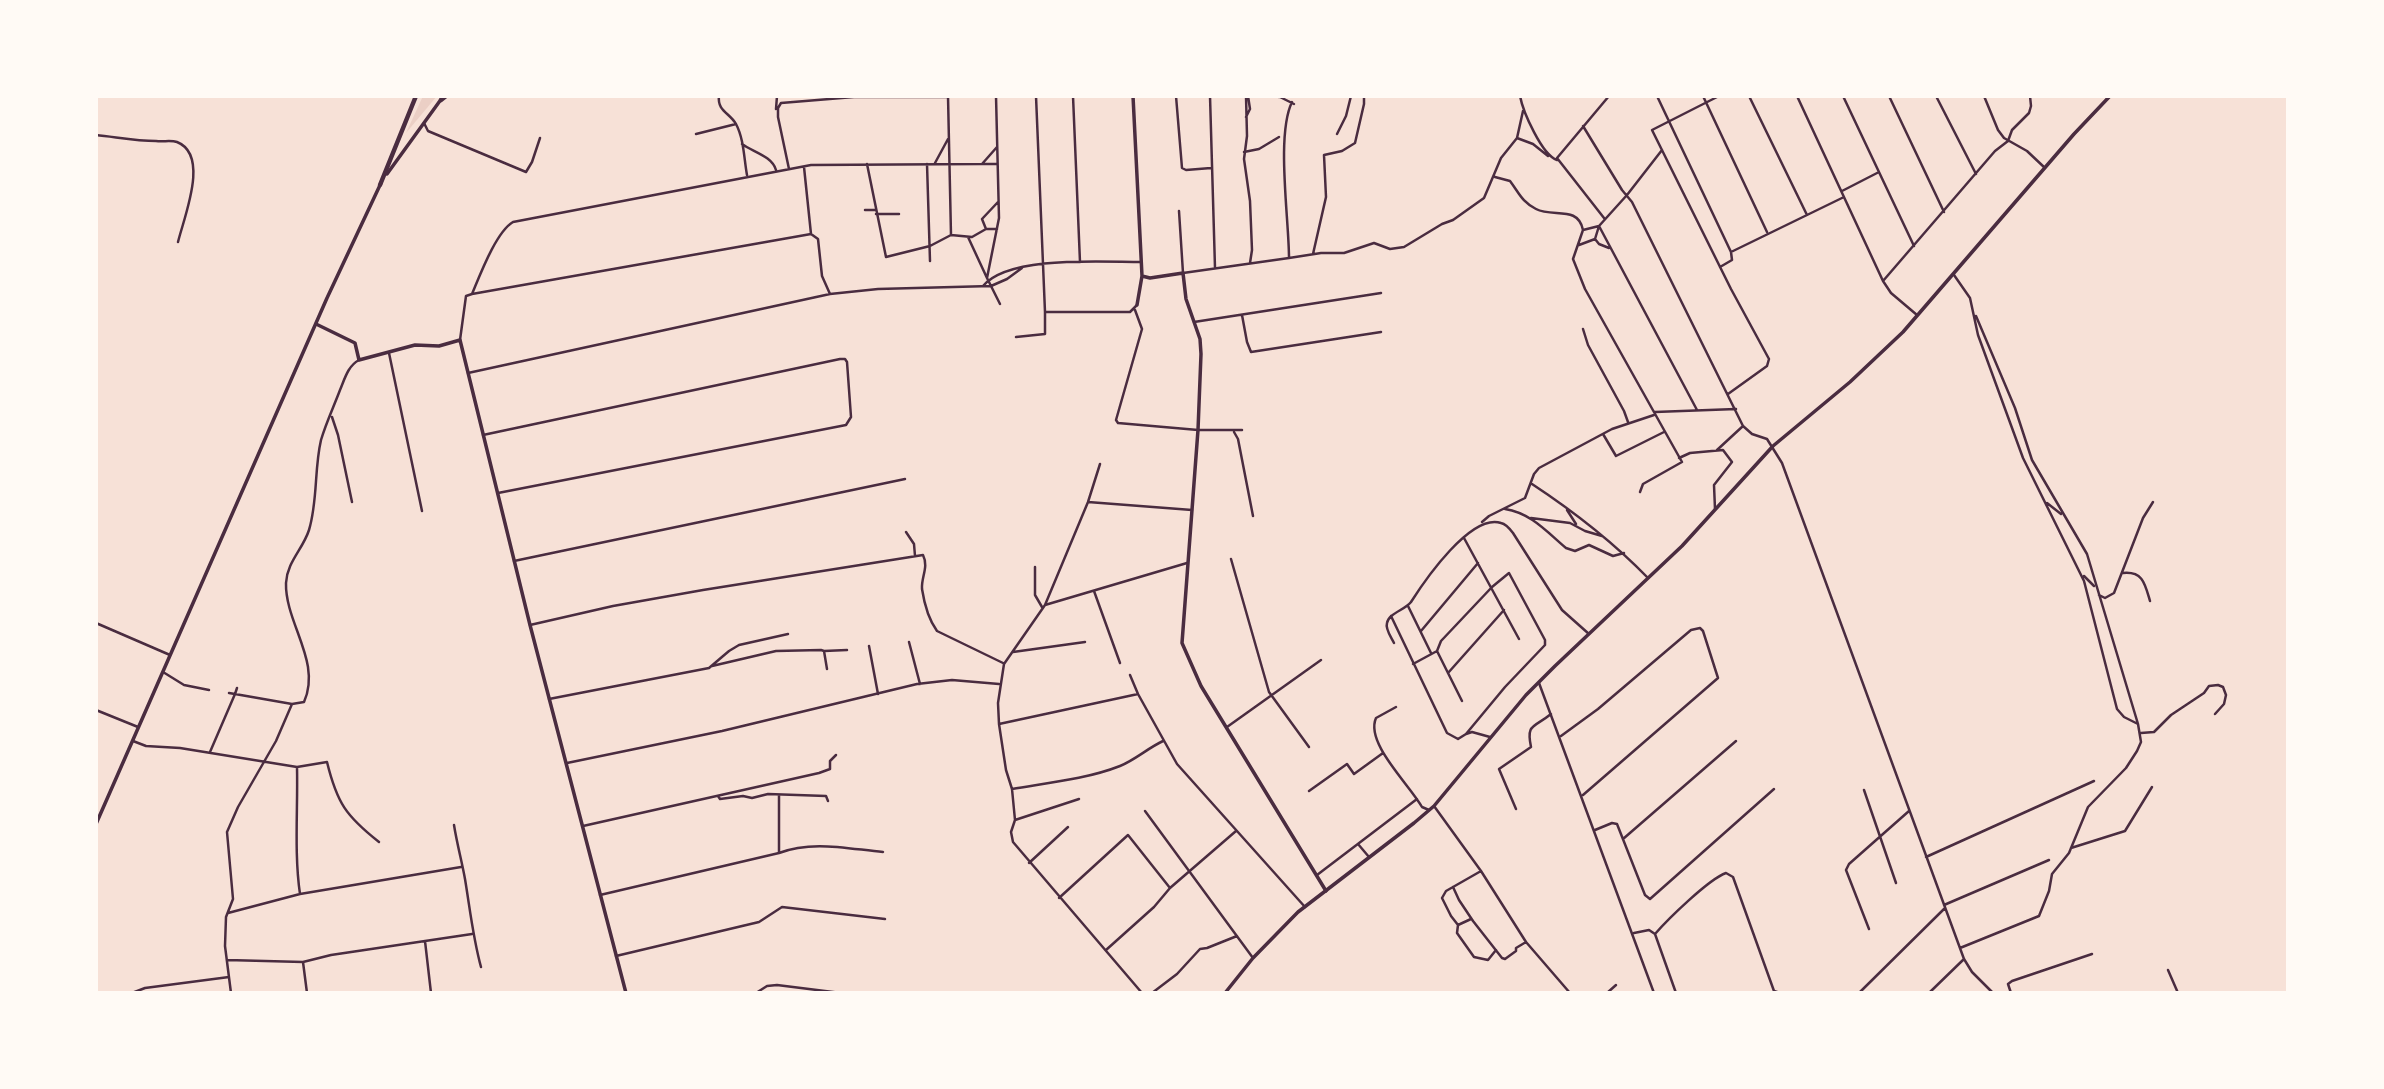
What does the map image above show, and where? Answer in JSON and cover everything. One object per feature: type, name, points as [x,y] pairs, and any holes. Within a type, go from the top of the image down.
[{"type":"highway","points":[[380,185],[416,96]]},
{"type":"main road","points":[[1133,96],[1142,276],[1136,307]]},
{"type":"main road","points":[[1225,993],[1278,931],[1434,806],[1539,682],[1682,546],[1773,446],[1850,382],[1918,316],[2110,96]]},
{"type":"main road","points":[[96,824],[380,185],[443,97]]},
{"type":"main road","points":[[1142,276],[1150,278],[1183,273],[1186,299],[1200,339],[1198,429],[1182,643],[1201,686],[1326,891]]},
{"type":"main road","points":[[316,324],[355,343],[359,360],[415,345],[439,346],[460,340],[530,625],[626,993]]},
{"type":"street","points":[[719,96],[718,102],[722,110],[736,124],[747,177]]},
{"type":"street","points":[[777,96],[789,169]]},
{"type":"street","points":[[777,102],[836,97],[948,96],[951,235]]},
{"type":"street","points":[[982,287],[987,279],[997,229],[996,96]]},
{"type":"street","points":[[1016,337],[1045,334],[1036,96]]},
{"type":"street","points":[[1073,96],[1080,262]]},
{"type":"street","points":[[1176,96],[1182,167],[1186,170],[1211,169]]},
{"type":"street","points":[[1210,96],[1215,269]]},
{"type":"street","points":[[1247,96],[1247,136],[1244,152],[1250,201],[1252,253],[1249,264]]},
{"type":"street","points":[[1269,96],[1280,97],[1293,103],[1286,114],[1284,142],[1289,258]]},
{"type":"street","points":[[1337,134],[1346,116],[1351,96]]},
{"type":"street","points":[[1313,254],[1326,197],[1324,155],[1342,151],[1355,142],[1364,96]]},
{"type":"street","points":[[1520,96],[1548,156]]},
{"type":"street","points":[[1557,160],[1559,153],[1609,96]]},
{"type":"street","points":[[1657,96],[1731,252],[1732,260],[1720,267]]},
{"type":"street","points":[[1703,96],[1768,232]]},
{"type":"street","points":[[1719,96],[1652,130],[1769,362],[1728,394]]},
{"type":"street","points":[[1749,96],[1807,215]]},
{"type":"street","points":[[1797,96],[1883,281],[1891,293],[1918,316]]},
{"type":"street","points":[[1843,96],[1914,246]]},
{"type":"street","points":[[1889,96],[1944,212]]},
{"type":"street","points":[[1936,96],[1976,174]]},
{"type":"street","points":[[1984,96],[1998,131],[2008,141],[2027,150],[2045,168]]},
{"type":"street","points":[[1883,281],[1995,151],[2008,141],[2012,130],[2029,113],[2030,96]]},
{"type":"street","points":[[778,111],[779,105],[784,102]]},
{"type":"street","points":[[1179,211],[1183,273],[1313,254],[1345,253],[1374,243],[1390,249],[1400,249],[1453,220],[1484,198],[1502,158],[1517,138],[1524,108]]},
{"type":"street","points":[[424,123],[428,131],[526,172],[540,138]]},
{"type":"street","points":[[696,134],[736,124]]},
{"type":"street","points":[[1583,126],[1632,202],[1744,426],[1752,434],[1767,439],[1782,463],[1964,959],[1972,972],[1993,993]]},
{"type":"street","points":[[96,135],[174,141],[186,147],[194,158],[192,192],[178,242]]},
{"type":"street","points":[[935,163],[949,136]]},
{"type":"street","points":[[1244,152],[1259,149],[1279,137]]},
{"type":"street","points":[[1517,138],[1557,160],[1605,220]]},
{"type":"street","points":[[742,144],[770,160],[776,171]]},
{"type":"street","points":[[982,164],[997,147]]},
{"type":"street","points":[[1579,246],[1595,239],[1599,226],[1662,150]]},
{"type":"street","points":[[867,164],[886,257],[930,246],[951,235],[968,237],[986,229],[997,229]]},
{"type":"street","points":[[927,164],[930,261]]},
{"type":"street","points":[[472,294],[485,263],[510,223],[804,167],[998,164]]},
{"type":"street","points":[[804,167],[811,234]]},
{"type":"street","points":[[1842,191],[1879,172]]},
{"type":"street","points":[[1494,177],[1510,181],[1521,200],[1538,210],[1572,215],[1578,219],[1584,230],[1573,259],[1585,289],[1682,464],[1643,484],[1640,492]]},
{"type":"street","points":[[1731,252],[1845,197]]},
{"type":"street","points":[[986,229],[983,217],[998,201]]},
{"type":"street","points":[[865,210],[899,214]]},
{"type":"street","points":[[1584,230],[1599,226]]},
{"type":"street","points":[[1599,226],[1697,410]]},
{"type":"street","points":[[460,340],[466,296],[472,294],[811,234],[818,239],[822,276],[830,294]]},
{"type":"street","points":[[968,237],[1000,304]]},
{"type":"street","points":[[1595,239],[1609,248]]},
{"type":"street","points":[[987,279],[1006,271],[1043,263],[1141,262]]},
{"type":"street","points":[[468,373],[830,294],[878,289],[991,286],[1022,268]]},
{"type":"street","points":[[1954,275],[1970,298],[2015,408],[2032,460],[2087,554],[2141,733],[2137,751],[2126,768],[2088,807],[2071,848],[2052,874],[2049,891],[2039,916],[1960,948]]},
{"type":"street","points":[[1194,322],[1381,293]]},
{"type":"street","points":[[1045,312],[1130,312],[1136,307],[1142,329],[1116,420],[1121,424],[1242,430]]},
{"type":"street","points":[[1975,313],[1978,335],[2002,404],[2024,458],[2081,574],[2112,697],[2124,717],[2138,724]]},
{"type":"street","points":[[1242,315],[1251,352],[1381,332]]},
{"type":"street","points":[[1583,329],[1588,345],[1628,422]]},
{"type":"street","points":[[389,352],[422,511]]},
{"type":"street","points":[[483,435],[845,359],[851,417],[846,425],[498,493]]},
{"type":"street","points":[[229,693],[292,704],[304,702],[309,678],[303,646],[287,597],[287,573],[308,533],[316,506],[321,440],[349,369],[359,360]]},
{"type":"street","points":[[1394,643],[1387,628],[1387,621],[1391,616],[1408,606],[1429,575],[1464,538],[1503,509],[1525,498],[1539,468],[1628,422],[1654,413],[1735,409]]},
{"type":"street","points":[[331,415],[338,435],[352,502]]},
{"type":"street","points":[[1717,450],[1744,426]]},
{"type":"street","points":[[1232,430],[1238,439],[1253,516]]},
{"type":"street","points":[[1604,434],[1616,456],[1664,432]]},
{"type":"street","points":[[1714,509],[1714,485],[1732,462],[1723,450],[1723,444]]},
{"type":"street","points":[[1679,458],[1690,453],[1723,450]]},
{"type":"street","points":[[1100,464],[1088,502],[1044,606],[1004,664],[1000,684],[999,724],[1004,762],[1012,789],[1013,842],[1142,993]]},
{"type":"street","points":[[514,561],[905,479]]},
{"type":"street","points":[[1531,483],[1582,521],[1595,527],[1648,578]]},
{"type":"street","points":[[1088,502],[1192,510]]},
{"type":"street","points":[[2046,502],[2063,516]]},
{"type":"street","points":[[2099,595],[2105,598],[2114,593],[2143,518],[2153,502]]},
{"type":"street","points":[[1503,509],[1518,511],[1531,518],[1566,548],[1575,551],[1588,545],[1614,556],[1624,554]]},
{"type":"street","points":[[1566,509],[1576,524],[1586,531],[1604,537]]},
{"type":"street","points":[[1531,518],[1576,524]]},
{"type":"street","points":[[1480,525],[1504,523],[1521,544],[1562,610],[1588,634]]},
{"type":"street","points":[[906,532],[914,544],[915,556]]},
{"type":"street","points":[[1464,538],[1519,639]]},
{"type":"street","points":[[530,625],[624,604],[923,555],[926,561],[922,587],[932,625],[937,631],[1004,664]]},
{"type":"street","points":[[1231,559],[1271,694],[1309,747]]},
{"type":"street","points":[[1044,606],[1189,563]]},
{"type":"street","points":[[1421,632],[1478,563]]},
{"type":"street","points":[[1035,566],[1035,595],[1044,606]]},
{"type":"street","points":[[2123,573],[2136,573],[2141,577],[2150,601]]},
{"type":"street","points":[[1413,664],[1437,651],[1441,641],[1492,587],[1506,574],[1511,575],[1545,642],[1466,734]]},
{"type":"street","points":[[2081,574],[2097,588]]},
{"type":"street","points":[[1094,591],[1120,663]]},
{"type":"street","points":[[1408,606],[1432,653]]},
{"type":"street","points":[[1448,673],[1504,610]]},
{"type":"street","points":[[1391,616],[1447,733],[1458,739],[1472,732],[1491,738]]},
{"type":"street","points":[[96,623],[170,654]]},
{"type":"street","points":[[1560,736],[1598,709],[1691,630],[1697,628],[1703,631],[1718,674],[1717,679],[1583,795]]},
{"type":"street","points":[[712,666],[738,645],[788,634]]},
{"type":"street","points":[[909,642],[920,684]]},
{"type":"street","points":[[1013,652],[1085,642]]},
{"type":"street","points":[[869,646],[878,694]]},
{"type":"street","points":[[549,699],[717,667],[776,651],[847,650]]},
{"type":"street","points":[[824,651],[827,669]]},
{"type":"street","points":[[1437,651],[1462,701]]},
{"type":"street","points":[[1227,727],[1321,660]]},
{"type":"street","points":[[163,672],[184,685],[209,690]]},
{"type":"street","points":[[1130,676],[1177,764],[1305,907]]},
{"type":"street","points":[[567,764],[920,684],[952,680],[1000,684]]},
{"type":"street","points":[[1539,682],[1654,993]]},
{"type":"street","points":[[2141,733],[2154,732],[2171,715],[2213,684],[2222,687],[2226,695],[2224,704],[2215,714]]},
{"type":"street","points":[[210,752],[237,688]]},
{"type":"street","points":[[999,724],[1138,694]]},
{"type":"street","points":[[231,993],[225,930],[233,899],[228,827],[276,741],[292,704]]},
{"type":"street","points":[[1396,707],[1382,713],[1374,722],[1373,732],[1383,753],[1422,807],[1429,810]]},
{"type":"street","points":[[96,710],[138,727]]},
{"type":"street","points":[[1516,808],[1499,769],[1531,747],[1528,734],[1530,730],[1552,713]]},
{"type":"street","points":[[133,741],[146,746],[210,752],[297,767],[327,762],[347,814],[379,842]]},
{"type":"street","points":[[1012,789],[1107,770],[1133,759],[1163,741]]},
{"type":"street","points":[[1623,839],[1736,741]]},
{"type":"street","points":[[1309,791],[1347,764],[1354,774],[1383,753]]},
{"type":"street","points":[[583,826],[819,773],[830,769],[831,761],[836,755]]},
{"type":"street","points":[[297,767],[299,846],[296,867],[300,894]]},
{"type":"street","points":[[1926,857],[2094,780]]},
{"type":"street","points":[[2071,848],[2124,831],[2152,787]]},
{"type":"street","points":[[1595,830],[1612,822],[1615,824],[1645,895],[1650,899],[1774,789]]},
{"type":"street","points":[[1864,790],[1896,883]]},
{"type":"street","points":[[719,796],[720,799],[743,796],[752,798],[768,794],[795,793],[826,796],[828,801]]},
{"type":"street","points":[[779,795],[779,853]]},
{"type":"street","points":[[1014,820],[1079,799]]},
{"type":"street","points":[[1317,875],[1418,799]]},
{"type":"street","points":[[1434,806],[1526,942],[1568,992]]},
{"type":"street","points":[[1145,811],[1253,958]]},
{"type":"street","points":[[1869,929],[1846,870],[1849,864],[1909,811]]},
{"type":"street","points":[[454,825],[466,883],[472,934],[481,967]]},
{"type":"street","points":[[1029,863],[1068,827]]},
{"type":"street","points":[[1106,950],[1154,907],[1170,888],[1236,831]]},
{"type":"street","points":[[1059,898],[1128,835],[1170,888]]},
{"type":"street","points":[[1358,844],[1369,857]]},
{"type":"street","points":[[600,895],[798,847],[830,846],[883,852]]},
{"type":"street","points":[[1859,993],[1944,906],[2049,860]]},
{"type":"street","points":[[228,912],[300,894],[461,867]]},
{"type":"street","points":[[1481,872],[1446,891],[1442,898],[1458,925],[1457,933],[1474,957],[1488,960],[1496,950]]},
{"type":"street","points":[[1655,934],[1694,897],[1726,873],[1734,880],[1774,991],[1780,993]]},
{"type":"street","points":[[1453,887],[1471,919],[1500,956],[1506,959],[1526,942]]},
{"type":"street","points":[[616,956],[759,922],[782,908],[885,919]]},
{"type":"street","points":[[1458,925],[1471,919]]},
{"type":"street","points":[[1634,933],[1649,930],[1655,934],[1676,993]]},
{"type":"street","points":[[227,960],[303,962],[317,957],[472,934]]},
{"type":"street","points":[[1152,993],[1177,974],[1200,949],[1237,936]]},
{"type":"street","points":[[425,941],[431,993]]},
{"type":"street","points":[[2011,993],[2008,984],[2012,981],[2092,954]]},
{"type":"street","points":[[1929,993],[1964,959]]},
{"type":"street","points":[[303,962],[307,993]]},
{"type":"street","points":[[2168,970],[2178,993]]},
{"type":"street","points":[[132,992],[229,977]]},
{"type":"street","points":[[756,993],[767,986],[777,985],[841,993]]},
{"type":"street","points":[[1607,993],[1616,985]]},
{"type":"shaded area","points":[[423,96],[437,96],[406,133]]}]
